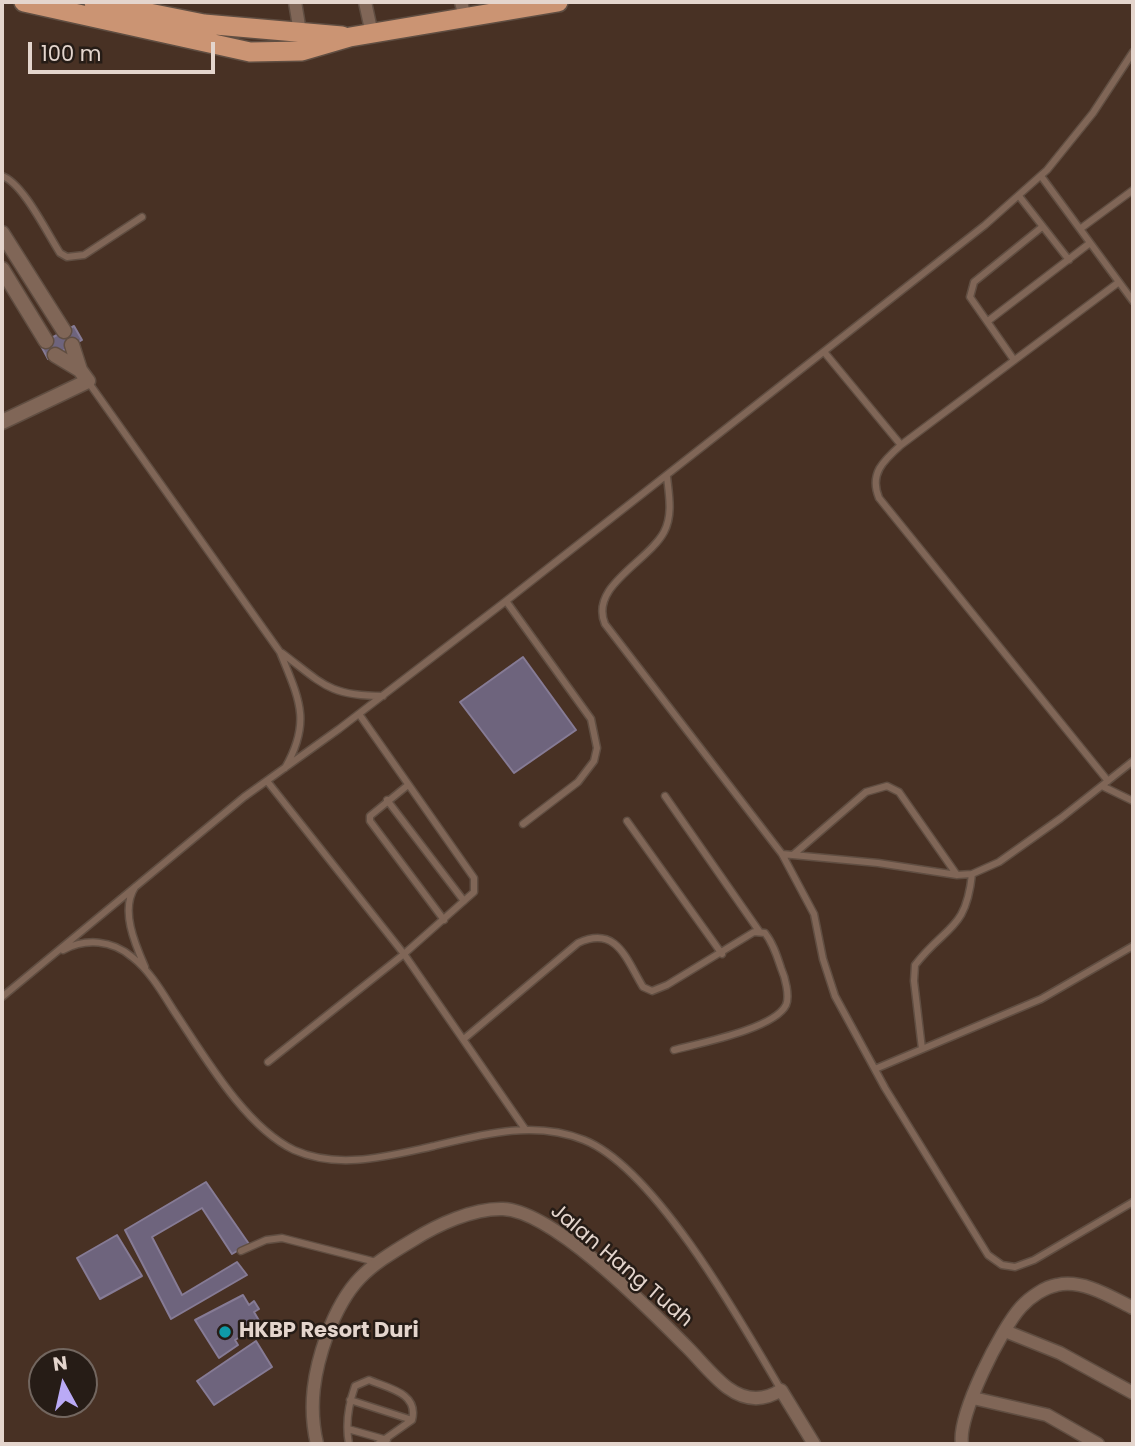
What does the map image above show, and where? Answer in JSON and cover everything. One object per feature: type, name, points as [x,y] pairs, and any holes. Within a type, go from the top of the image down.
[{"type":"highway","points":[[24,2],[250,52],[302,51],[463,9],[553,2]]},
{"type":"highway","points":[[94,2],[153,8],[255,31],[350,37]]},
{"type":"street","points":[[295,2],[300,32]]},
{"type":"street","points":[[365,2],[372,34]]},
{"type":"street","points":[[2,233],[64,331]]},
{"type":"street","points":[[2,269],[46,341]]},
{"type":"street","points":[[16,292],[31,282]]},
{"type":"street","points":[[72,345],[83,376]]},
{"type":"street","points":[[55,355],[83,376]]},
{"type":"street","points":[[2,422],[83,376]]},
{"type":"street","name":"Jalan Hang Tuah","points":[[317,1444],[312,1404],[316,1366],[335,1313],[358,1276],[421,1235],[471,1214],[503,1209],[545,1222],[637,1299],[728,1388],[752,1398],[766,1399],[781,1390]]},
{"type":"street","points":[[962,1444],[961,1436],[972,1398],[1005,1331],[1021,1307],[1036,1294],[1056,1284],[1076,1283],[1133,1308]]},
{"type":"street","points":[[1005,1331],[1060,1353],[1133,1393]]},
{"type":"street","points":[[781,1390],[814,1444]]},
{"type":"street","points":[[972,1398],[1047,1415],[1098,1444]]},
{"type":"lane","points":[[2,997],[146,876],[667,477],[1019,196],[1041,176],[1093,113],[1133,52]]},
{"type":"lane","points":[[2,176],[13,183],[60,253],[67,257],[84,255],[142,217]]},
{"type":"lane","points":[[1041,176],[1133,301]]},
{"type":"lane","points":[[1080,229],[1133,191]]},
{"type":"lane","points":[[1019,196],[1069,260]]},
{"type":"lane","points":[[1014,360],[970,297],[974,282],[1042,227]]},
{"type":"lane","points":[[988,321],[1090,243]]},
{"type":"lane","points":[[1119,282],[901,445],[875,476],[879,498],[1105,783],[1133,801]]},
{"type":"lane","points":[[825,353],[901,445]]},
{"type":"lane","points":[[83,376],[280,652],[297,693],[302,725],[299,742],[284,770]]},
{"type":"lane","points":[[667,477],[670,507],[663,532],[603,599],[601,615],[605,624],[782,853],[814,914],[823,959],[835,996],[875,1069],[969,1226],[988,1255],[1002,1265],[1015,1267],[1034,1260],[1133,1202]]},
{"type":"lane","points":[[506,601],[591,719],[597,748],[594,761],[578,782],[523,824]]},
{"type":"lane","points":[[280,652],[327,687],[345,695],[383,696]]},
{"type":"lane","points":[[268,1062],[404,954],[474,892],[474,878],[359,714]]},
{"type":"lane","points":[[782,853],[957,876],[972,874],[999,862],[1133,761]]},
{"type":"lane","points":[[267,781],[404,954],[465,1038],[525,1129]]},
{"type":"lane","points":[[408,785],[370,816],[370,821],[444,920]]},
{"type":"lane","points":[[793,855],[866,792],[887,786],[899,792],[957,876]]},
{"type":"lane","points":[[665,796],[759,931],[770,939],[783,973],[788,998],[785,1007],[771,1018],[734,1034],[674,1050]]},
{"type":"lane","points":[[387,800],[464,901]]},
{"type":"lane","points":[[627,821],[722,954]]},
{"type":"lane","points":[[922,1048],[914,981],[915,965],[962,916],[970,899],[972,874]]},
{"type":"lane","points":[[146,876],[133,890],[129,904],[134,936],[147,971],[203,1056],[246,1110],[292,1149],[339,1160],[363,1160],[525,1129],[556,1132],[584,1139],[630,1169],[659,1203],[744,1327],[781,1390]]},
{"type":"lane","points":[[465,1038],[578,943],[589,938],[600,936],[611,940],[643,987],[652,991],[759,931]]},
{"type":"lane","points":[[53,955],[75,943],[112,945],[131,956],[147,971]]},
{"type":"lane","points":[[875,1069],[1041,999],[1133,946]]},
{"type":"lane","points":[[241,1251],[266,1240],[282,1238],[376,1262]]},
{"type":"lane","points":[[349,1444],[350,1399],[355,1386],[369,1380],[412,1402],[415,1410],[412,1420],[378,1444]]},
{"type":"lane","points":[[350,1399],[412,1420]]},
{"type":"lane","points":[[348,1429],[387,1440]]},
{"type":"building","points":[[74,326],[82,340],[48,359],[40,344]]},
{"type":"building","points":[[523,657],[576,730],[514,773],[460,702]]},
{"type":"building","points":[[206,1182],[249,1244],[232,1254],[202,1208],[152,1237],[182,1295],[237,1262],[247,1275],[171,1319],[125,1230]]},
{"type":"building","points":[[117,1235],[142,1276],[100,1299],[77,1258]]},
{"type":"building","name":"HKBP Resort Duri","points":[[243,1295],[249,1305],[254,1301],[259,1309],[254,1312],[261,1324],[235,1340],[238,1345],[219,1358],[195,1320]]},
{"type":"building","points":[[256,1341],[272,1367],[214,1405],[197,1381]]},
{"type":"place","name":"HKBP Resort Duri","points":[[225,1332]]}]
